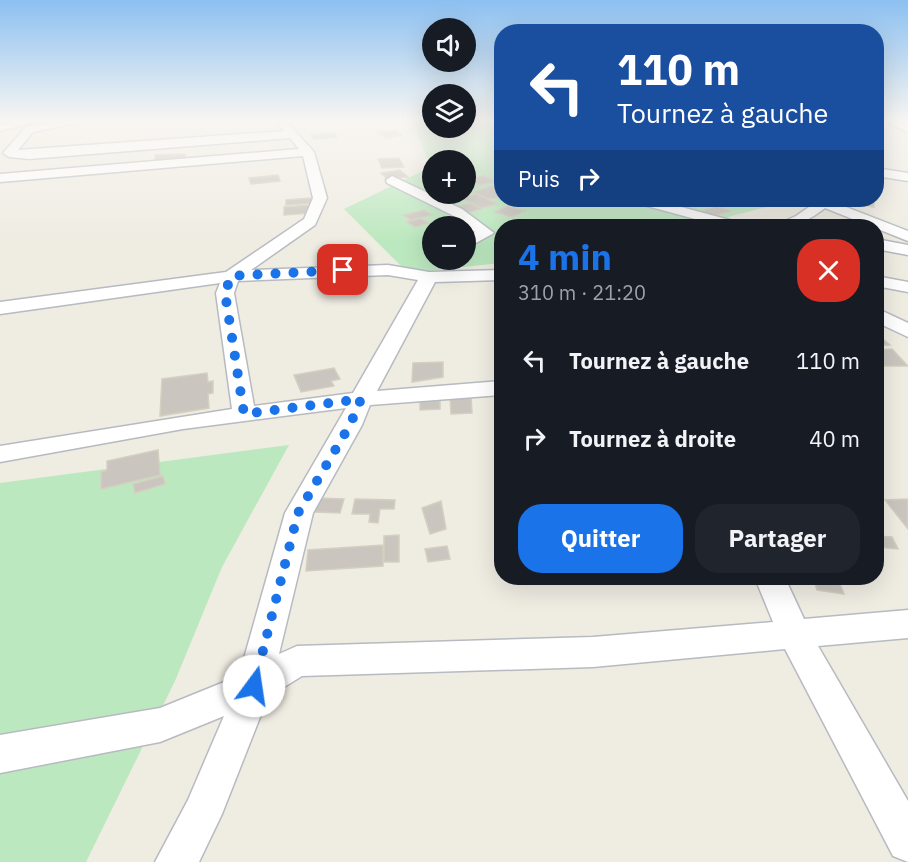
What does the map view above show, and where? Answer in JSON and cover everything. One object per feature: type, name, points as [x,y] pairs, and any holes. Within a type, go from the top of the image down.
[{"type":"street","points":[[0,178],[199,161]]},
{"type":"street","points":[[244,414],[225,293],[231,276],[310,222],[320,198],[310,161]]},
{"type":"street","points":[[884,173],[908,177]]},
{"type":"street","points":[[392,180],[463,216]]},
{"type":"street","points":[[667,207],[710,219]]},
{"type":"street","points":[[801,219],[818,207]]},
{"type":"street","points":[[840,207],[868,219]]},
{"type":"street","points":[[476,226],[486,233],[476,238]]},
{"type":"street","points":[[884,226],[908,236]]},
{"type":"street","points":[[884,246],[908,250]]},
{"type":"street","points":[[0,308],[231,276],[343,270],[422,270]]},
{"type":"street","points":[[176,862],[202,814],[254,686],[298,513],[350,425],[424,270],[494,275]]},
{"type":"street","points":[[884,282],[908,287]]},
{"type":"street","points":[[884,318],[908,331]]},
{"type":"street","points":[[0,453],[244,414],[361,399],[494,389]]},
{"type":"street","points":[[773,585],[795,636],[908,841]]},
{"type":"street","points":[[0,754],[160,725],[254,686],[297,661],[593,652],[795,636],[908,624]]},
{"type":"green space","points":[[476,161],[494,161],[494,207],[766,207],[721,219],[494,219],[494,264],[476,266],[476,216],[422,216],[422,270],[436,270],[408,273],[344,209],[422,171],[422,204],[476,204]]},
{"type":"green space","points":[[289,445],[222,567],[175,681],[86,862],[0,862],[0,483]]},
{"type":"building","points":[[379,161],[401,161],[404,167],[382,168]]},
{"type":"building","points":[[400,170],[408,177],[386,178],[381,173]]},
{"type":"building","points":[[278,175],[280,181],[251,184],[249,178]]},
{"type":"building","points":[[485,176],[494,181],[494,182],[480,185],[476,183],[476,177]]},
{"type":"building","points":[[491,186],[494,188],[494,198],[488,199],[476,191]]},
{"type":"building","points":[[476,194],[494,202],[494,205],[481,208],[473,204],[476,204]]},
{"type":"building","points":[[311,198],[312,203],[286,205],[286,200]]},
{"type":"building","points":[[474,204],[482,209],[466,213],[456,207]]},
{"type":"building","points":[[310,205],[311,213],[284,215],[284,207]]},
{"type":"building","points":[[505,207],[525,211],[512,217],[495,212]]},
{"type":"building","points":[[714,207],[731,211],[711,217],[698,212]]},
{"type":"building","points":[[424,210],[432,215],[411,220],[403,215]]},
{"type":"building","points":[[420,218],[422,225],[415,227],[406,222]]},
{"type":"building","points":[[892,349],[908,366],[884,366],[884,350]]},
{"type":"building","points":[[443,362],[443,377],[412,382],[413,363]]},
{"type":"building","points":[[334,368],[340,379],[331,381],[334,386],[301,392],[294,375]]},
{"type":"building","points":[[207,373],[208,382],[213,381],[213,393],[208,394],[209,408],[160,416],[162,379]]},
{"type":"building","points":[[450,396],[471,396],[472,413],[451,414]]},
{"type":"building","points":[[420,401],[440,401],[440,409],[420,410]]},
{"type":"building","points":[[158,450],[160,475],[101,489],[101,472],[107,470],[107,461]]},
{"type":"building","points":[[163,476],[165,484],[135,493],[133,484]]},
{"type":"building","points":[[319,498],[344,499],[340,513],[315,512]]},
{"type":"building","points":[[355,499],[395,500],[394,509],[380,509],[378,523],[369,522],[370,514],[352,514]]},
{"type":"building","points":[[908,499],[908,529],[885,500]]},
{"type":"building","points":[[441,501],[446,529],[430,534],[422,508]]},
{"type":"building","points":[[399,535],[399,562],[384,562],[384,536]]},
{"type":"building","points":[[884,536],[892,537],[898,549],[884,548]]},
{"type":"building","points":[[383,545],[383,566],[306,571],[308,550]]},
{"type":"building","points":[[447,546],[450,559],[428,562],[425,549]]},
{"type":"building","points":[[816,585],[840,585],[844,594],[817,590]]},
{"type":"route","points":[[254,686],[298,513],[350,425],[361,399],[244,414],[225,293],[231,276],[343,270]]}]
